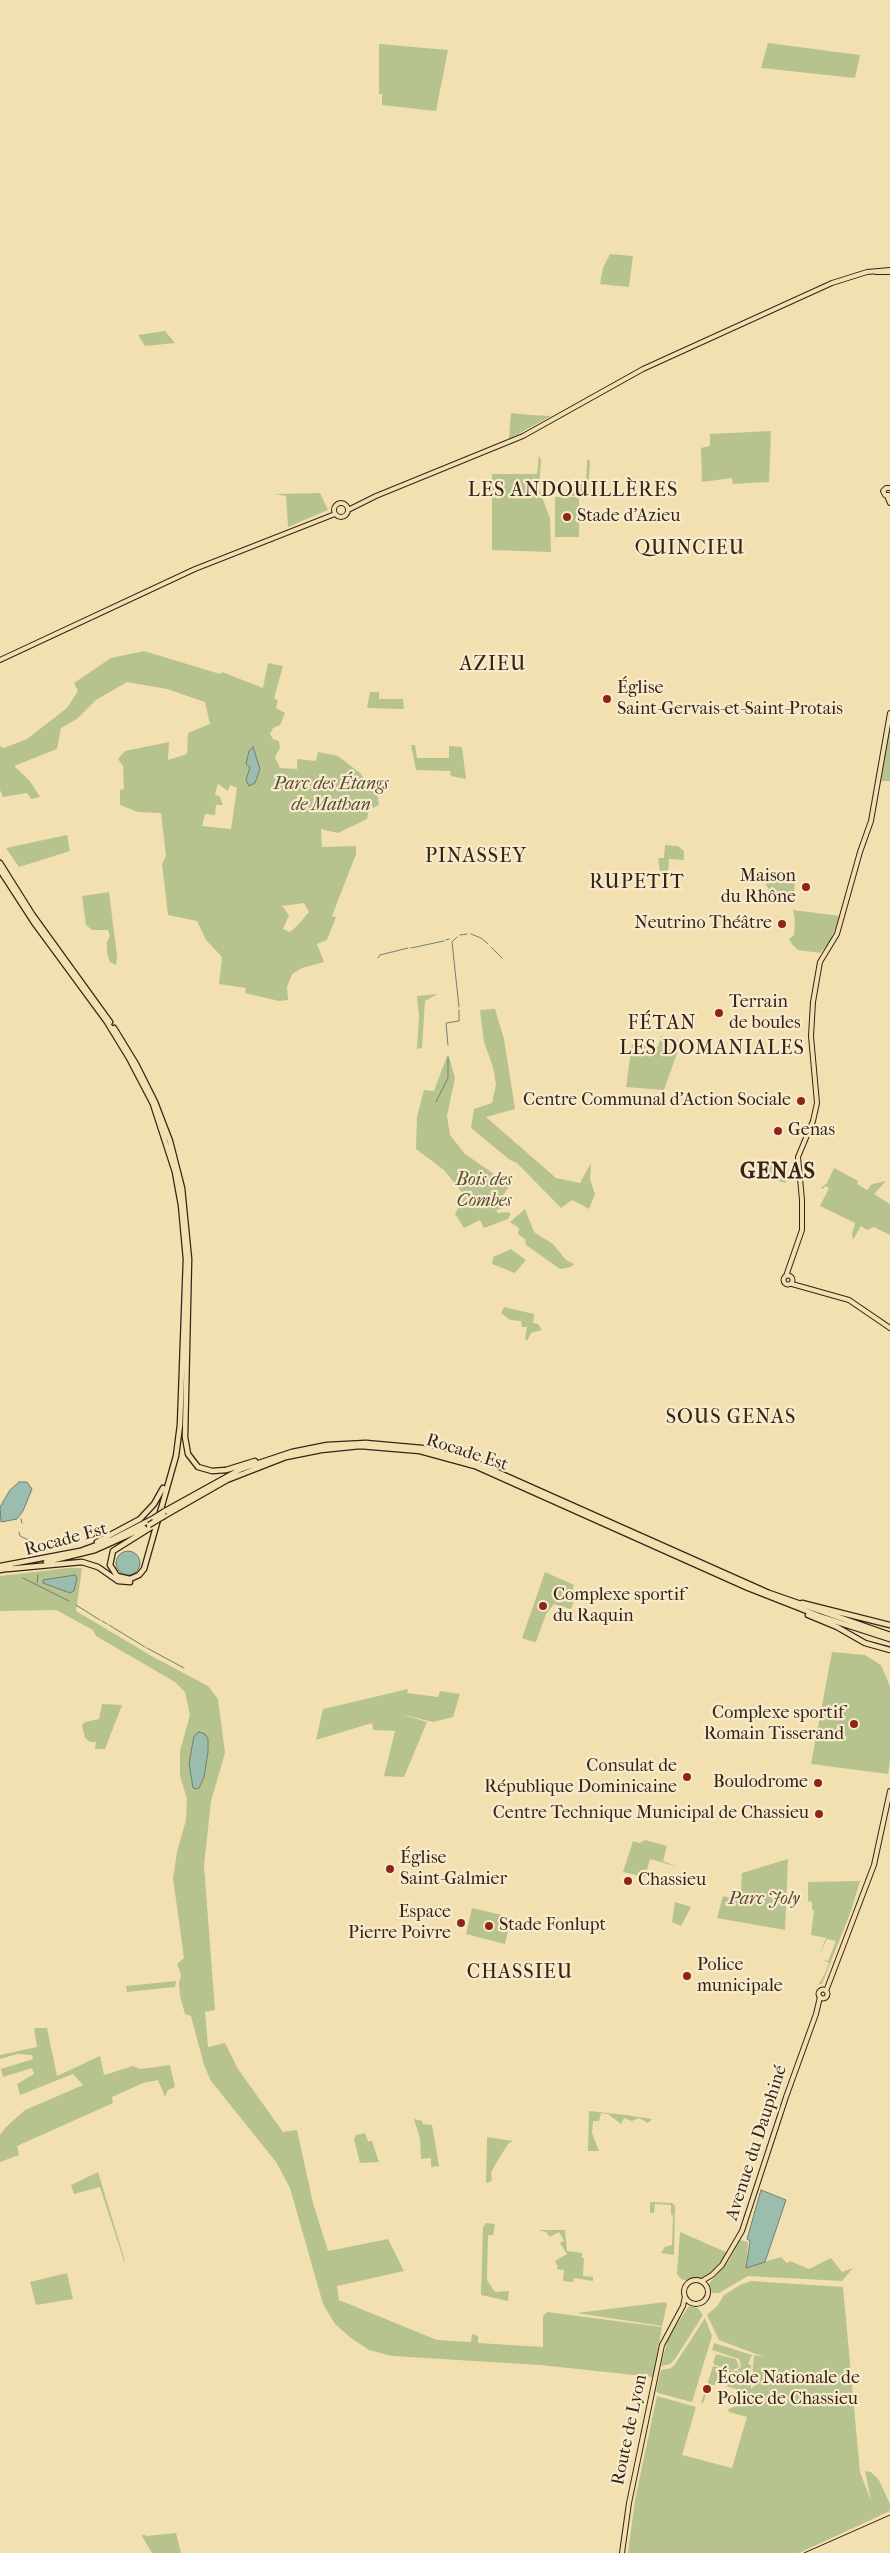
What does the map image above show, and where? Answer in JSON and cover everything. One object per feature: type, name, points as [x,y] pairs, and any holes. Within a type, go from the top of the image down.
[{"type":"highway","points":[[0,863],[26,905],[125,1048],[151,1093],[166,1129],[185,1204],[189,1259],[186,1447],[191,1460],[200,1468],[209,1471],[223,1470],[279,1453],[292,1452]]},
{"type":"highway","points":[[0,870],[35,924],[125,1048]]},
{"type":"highway","points":[[130,1057],[149,1095],[163,1131],[182,1205],[186,1252],[185,1303],[181,1416],[175,1453],[144,1569],[132,1579],[125,1580],[117,1576],[110,1565],[113,1551],[151,1525],[159,1522],[167,1513]]},
{"type":"highway","points":[[8,1569],[82,1562],[98,1567],[122,1582],[132,1582],[141,1577],[148,1566],[177,1458],[186,1397]]},
{"type":"highway","name":"Rocade Est","points":[[0,1568],[8,1569],[82,1554],[118,1541],[151,1525],[167,1513],[241,1469],[292,1452],[346,1444],[387,1443],[422,1448],[461,1457],[512,1477],[769,1593],[890,1635]]},
{"type":"highway","name":"Rocade Est","points":[[0,1568],[69,1554],[113,1539],[167,1513],[227,1480],[286,1457],[344,1447],[405,1449],[437,1454],[475,1466],[773,1599],[890,1639]]},
{"type":"highway","points":[[69,1554],[124,1530],[142,1517],[161,1493],[175,1453]]},
{"type":"highway","points":[[769,1593],[827,1611],[869,1618],[890,1625]]},
{"type":"highway","points":[[773,1599],[774,1602],[837,1627],[865,1643],[890,1650]]},
{"type":"main road","points":[[334,512],[343,517],[347,508],[524,436],[642,369],[854,275],[890,271]]},
{"type":"main road","points":[[890,488],[884,490],[889,497],[890,503]]},
{"type":"main road","points":[[1,659],[195,569],[334,512],[338,504],[347,508]]},
{"type":"main road","points":[[792,1280],[785,1283],[802,1230],[802,1200],[798,1157],[817,1103],[811,1049],[814,999],[821,959],[838,934],[859,854],[871,821],[890,712]]},
{"type":"main road","points":[[791,1266],[792,1280]]},
{"type":"main road","points":[[786,1276],[803,1286],[857,1304],[890,1328]]},
{"type":"main road","points":[[881,1322],[890,1332]]},
{"type":"main road","points":[[825,1990],[818,1992],[822,1998],[827,1996],[825,1990],[874,1865],[890,1791]]},
{"type":"main road","name":"Avenue du Dauphiné","points":[[702,2282],[712,2275],[730,2255],[742,2231],[786,2097],[822,1998]]},
{"type":"main road","name":"Avenue du Dauphiné","points":[[707,2287],[712,2275]]},
{"type":"main road","points":[[695,2280],[702,2282],[707,2287],[708,2293],[705,2300],[697,2304],[691,2303],[685,2296],[684,2289],[688,2283],[695,2280]]},
{"type":"main road","name":"Route de Lyon","points":[[622,2553],[629,2503],[662,2345],[683,2306],[685,2296]]},
{"type":"main road","name":"Route de Lyon","points":[[677,2316],[691,2303]]},
{"type":"green space","points":[[768,43],[860,55],[855,78],[761,68]]},
{"type":"green space","points":[[379,44],[448,50],[436,111],[382,105],[382,94],[379,94]]},
{"type":"green space","points":[[610,254],[633,256],[629,287],[600,284],[603,268]]},
{"type":"green space","points":[[165,331],[175,343],[145,346],[138,335]]},
{"type":"green space","points":[[511,413],[531,415],[551,416],[509,439]]},
{"type":"green space","points":[[771,431],[769,482],[733,484],[732,478],[702,482],[701,448],[710,446],[710,434]]},
{"type":"green space","points":[[539,455],[541,460],[539,489],[550,518],[551,552],[492,550],[492,474],[537,474]]},
{"type":"green space","points":[[587,460],[590,460],[588,496],[566,496],[566,490],[570,489],[571,484],[586,484]]},
{"type":"green space","points":[[320,493],[328,510],[288,527],[286,496],[274,494]]},
{"type":"green space","name":"Stade d'Azieu","points":[[555,497],[579,497],[579,537],[555,537]]},
{"type":"green space","name":"Parc des Étangs de Mathan","points":[[144,651],[220,674],[222,672],[263,688],[268,663],[283,666],[274,698],[278,701],[276,708],[285,713],[280,725],[273,728],[270,734],[273,739],[279,741],[280,748],[275,757],[280,768],[297,769],[297,759],[316,761],[318,752],[338,756],[360,773],[368,784],[374,785],[379,805],[369,810],[367,819],[338,833],[321,829],[322,847],[356,846],[356,854],[332,916],[336,917],[327,940],[317,944],[324,962],[302,968],[292,974],[287,987],[288,1000],[279,1001],[245,993],[246,988],[219,984],[222,957],[206,940],[197,921],[168,915],[162,864],[166,856],[161,813],[138,812],[120,805],[120,790],[124,789],[123,766],[118,759],[125,751],[169,742],[168,760],[187,754],[188,733],[210,724],[205,702],[167,689],[127,682],[96,700],[77,719],[61,728],[57,749],[14,766],[30,781],[40,797],[31,799],[27,793],[3,797],[0,790],[0,746],[4,748],[27,739],[67,708],[78,691],[74,683],[111,658]],"holes":[[[218,784],[228,791],[230,785],[237,788],[231,829],[202,826],[205,814],[215,815],[216,805],[223,805],[220,797],[215,794]],[[304,903],[309,912],[290,932],[283,929],[289,915],[282,906]]]},
{"type":"green space","points":[[370,692],[379,692],[379,699],[403,699],[404,709],[367,708]]},
{"type":"green space","points":[[890,725],[890,781],[881,781],[887,743]]},
{"type":"green space","points":[[411,745],[415,745],[417,758],[449,758],[449,746],[462,747],[466,779],[451,776],[450,771],[416,770]]},
{"type":"green space","points":[[67,835],[70,851],[19,867],[6,848]]},
{"type":"green space","points":[[665,845],[678,846],[684,851],[684,860],[669,859],[668,873],[660,872],[658,858],[664,858]]},
{"type":"green space","points":[[763,878],[795,880],[794,895],[771,894]]},
{"type":"green space","points":[[109,892],[117,956],[116,965],[110,962],[107,953],[107,942],[110,936],[108,930],[92,930],[86,925],[82,896]]},
{"type":"green space","points":[[793,910],[840,916],[830,942],[820,953],[798,950],[792,944],[789,939],[794,935],[795,920]]},
{"type":"green space","points":[[438,994],[425,1001],[422,1048],[417,1049],[419,1017],[417,996]]},
{"type":"green space","points":[[495,1009],[504,1039],[515,1109],[486,1117],[556,1178],[580,1183],[591,1163],[590,1179],[595,1194],[589,1209],[572,1200],[561,1208],[517,1163],[510,1160],[471,1128],[474,1109],[492,1103],[496,1085],[493,1067],[484,1042],[480,1010]]},
{"type":"green space","points":[[661,1036],[666,1038],[663,1049],[666,1046],[669,1049],[677,1050],[680,1044],[676,1038],[681,1042],[664,1090],[626,1087],[632,1044],[658,1047]]},
{"type":"green space","name":"Bois des Combes","points":[[447,1056],[449,1056],[455,1078],[447,1116],[450,1135],[465,1154],[510,1185],[502,1197],[507,1204],[504,1208],[496,1210],[498,1213],[508,1212],[511,1214],[508,1219],[484,1228],[480,1220],[464,1228],[455,1214],[465,1196],[444,1170],[416,1149],[417,1117],[424,1090],[434,1091]]},
{"type":"green space","points":[[751,1161],[770,1166],[772,1161],[778,1163],[776,1170],[785,1173],[786,1183],[778,1181],[778,1178],[757,1173],[758,1167],[751,1165]]},
{"type":"green space","points":[[834,1168],[858,1181],[857,1184],[867,1190],[872,1184],[886,1181],[874,1194],[890,1204],[890,1235],[874,1227],[867,1230],[861,1226],[853,1240],[852,1234],[855,1223],[820,1206],[829,1188],[825,1186],[823,1189],[821,1188],[827,1183]]},
{"type":"green space","points":[[525,1209],[534,1232],[553,1244],[566,1260],[574,1264],[571,1267],[560,1269],[526,1245],[525,1239],[518,1234],[519,1228],[510,1222]]},
{"type":"green space","points":[[511,1249],[526,1260],[515,1273],[492,1264],[493,1257]]},
{"type":"green space","points":[[504,1307],[534,1314],[533,1323],[538,1324],[542,1330],[531,1333],[527,1341],[525,1338],[527,1327],[522,1327],[521,1321],[510,1320],[501,1313]]},
{"type":"green space","points":[[82,1568],[76,1611],[155,1658],[208,1686],[218,1699],[225,1753],[211,1801],[204,1866],[215,2010],[205,2012],[208,2047],[225,2043],[238,2069],[283,2132],[297,2130],[313,2203],[328,2251],[388,2239],[404,2271],[337,2286],[339,2300],[437,2340],[471,2342],[472,2334],[478,2336],[478,2343],[543,2347],[543,2316],[547,2312],[662,2327],[653,2377],[540,2365],[392,2356],[369,2350],[335,2324],[323,2304],[290,2188],[276,2162],[211,2081],[204,2065],[191,2016],[185,2014],[180,1996],[179,1983],[181,1975],[177,1964],[184,1958],[173,1878],[177,1852],[186,1820],[187,1799],[180,1776],[180,1751],[190,1715],[185,1692],[175,1682],[96,1636],[93,1630],[56,1610],[0,1611],[0,1576]]},
{"type":"green space","name":"Complexe sportif du Raquin","points":[[545,1572],[574,1585],[572,1592],[576,1594],[571,1609],[554,1604],[546,1614],[536,1642],[534,1642],[522,1638]]},
{"type":"green space","name":"Complexe sportif Romain Tisserand","points":[[832,1652],[865,1655],[881,1665],[890,1686],[890,1762],[888,1774],[811,1764]]},
{"type":"green space","points":[[408,1689],[407,1693],[438,1697],[440,1691],[460,1694],[453,1717],[433,1722],[400,1714],[427,1722],[404,1777],[384,1776],[395,1731],[373,1730],[372,1723],[316,1740],[323,1709]]},
{"type":"green space","points":[[102,1704],[122,1705],[105,1749],[95,1749],[96,1742],[90,1742],[85,1738],[82,1725],[85,1722],[99,1719]]},
{"type":"green space","points":[[645,1840],[667,1846],[663,1861],[678,1867],[650,1859],[645,1877],[623,1872],[633,1841],[640,1843]]},
{"type":"green space","name":"Parc Joly","points":[[788,1859],[785,1930],[717,1918],[723,1896],[730,1898],[731,1890],[741,1891],[742,1873]]},
{"type":"green space","points":[[860,1881],[851,1911],[822,1984],[814,1985],[819,1984],[825,1973],[829,1963],[823,1960],[828,1961],[836,1941],[827,1939],[819,1956],[826,1938],[811,1935],[814,1910],[812,1910],[812,1902],[808,1901],[808,1882]]},
{"type":"green space","points":[[675,1902],[691,1907],[681,1926],[672,1922]]},
{"type":"green space","name":"Stade Fonlupt","points":[[472,1908],[511,1917],[505,1944],[466,1934]]},
{"type":"green space","points":[[176,1981],[175,1987],[127,1992],[126,1986]]},
{"type":"green space","points":[[34,2028],[47,2028],[57,2076],[100,2056],[104,2075],[133,2066],[140,2069],[170,2065],[175,2087],[168,2090],[165,2097],[158,2080],[143,2083],[112,2097],[113,2103],[17,2146],[19,2155],[0,2162],[0,2135],[6,2127],[25,2110],[83,2085],[73,2074],[20,2095],[17,2084],[34,2074],[32,2068],[3,2077],[1,2069],[33,2059],[32,2055],[17,2054],[0,2059],[0,2055],[37,2047]]},
{"type":"green space","points":[[589,2111],[652,2119],[648,2123],[639,2118],[632,2121],[624,2118],[621,2124],[608,2114],[601,2113],[599,2121],[593,2121],[592,2133],[599,2151],[588,2151]]},
{"type":"green space","points":[[414,2119],[422,2121],[423,2124],[432,2125],[439,2166],[431,2167],[431,2158],[421,2159],[420,2139]]},
{"type":"green space","points":[[365,2133],[368,2141],[372,2141],[379,2162],[360,2163],[354,2139],[356,2135]]},
{"type":"green space","points":[[487,2137],[513,2141],[508,2144],[495,2165],[491,2173],[492,2181],[486,2183]]},
{"type":"green space","points":[[98,2172],[125,2261],[100,2187],[74,2194],[71,2185]]},
{"type":"green space","points":[[650,2202],[672,2203],[675,2206],[674,2255],[661,2253],[665,2247],[672,2245],[673,2215],[671,2215],[671,2205],[655,2204],[654,2213],[650,2213]]},
{"type":"green space","points":[[486,2223],[495,2224],[493,2235],[488,2235],[487,2280],[495,2292],[509,2291],[508,2301],[481,2295],[483,2227]]},
{"type":"green space","points":[[538,2230],[565,2230],[567,2251],[582,2253],[582,2258],[584,2258],[583,2276],[593,2277],[593,2281],[574,2278],[573,2282],[563,2281],[564,2270],[556,2269],[558,2267],[555,2261],[567,2254],[560,2243],[564,2241],[559,2232],[550,2237],[546,2232]]},
{"type":"green space","points":[[680,2232],[728,2253],[709,2276],[687,2281],[681,2279],[677,2274]]},
{"type":"green space","points":[[740,2240],[748,2242],[746,2267],[781,2257],[787,2263],[790,2261],[809,2269],[831,2258],[842,2272],[853,2268],[842,2281],[748,2276],[719,2293],[712,2293],[709,2285],[710,2282],[728,2262]]},
{"type":"green space","points":[[67,2273],[73,2299],[36,2305],[30,2282]]},
{"type":"green space","points":[[751,2281],[843,2287],[860,2472],[871,2501],[865,2471],[871,2472],[879,2480],[890,2504],[890,2511],[799,2553],[628,2553],[635,2500],[657,2396],[696,2407],[682,2455],[732,2468],[747,2417],[729,2412],[728,2409],[747,2403],[744,2399],[733,2398],[736,2389],[726,2386],[729,2384],[730,2372],[718,2380],[717,2384],[709,2386],[703,2403],[701,2403],[713,2366],[743,2373],[737,2371],[741,2366],[739,2359],[712,2350],[714,2343],[752,2355],[748,2364],[751,2365],[751,2389],[756,2384],[752,2379],[754,2355],[764,2357],[719,2340],[707,2315],[718,2305],[724,2295],[740,2285]]},
{"type":"green space","points":[[665,2302],[667,2304],[662,2326],[577,2313]]},
{"type":"green space","points":[[689,2306],[698,2308],[703,2315],[675,2359],[670,2364],[661,2366],[668,2338]]},
{"type":"green space","points":[[705,2318],[712,2336],[692,2402],[658,2393],[656,2391],[661,2370],[671,2368],[675,2364]]},
{"type":"green space","points":[[716,2354],[736,2359],[739,2367],[733,2370],[715,2365],[713,2363]]},
{"type":"green space","points":[[176,2533],[181,2553],[152,2553],[142,2536],[144,2534],[146,2536]]},
{"type":"shaded area","points":[[253,747],[260,769],[255,783],[249,786],[246,780],[250,767],[246,764],[249,751]]},
{"type":"shaded area","points":[[19,1482],[27,1482],[32,1489],[23,1511],[17,1519],[1,1522],[0,1507],[10,1490]]},
{"type":"shaded area","points":[[128,1551],[136,1555],[140,1563],[136,1571],[128,1575],[120,1571],[116,1563],[120,1555]]},
{"type":"shaded area","points":[[75,1575],[77,1578],[74,1591],[70,1593],[43,1583],[43,1580]]},
{"type":"shaded area","points":[[199,1732],[205,1734],[208,1739],[208,1752],[204,1777],[199,1788],[196,1789],[193,1788],[189,1763],[194,1736]]},
{"type":"shaded area","points":[[761,2190],[786,2200],[765,2262],[746,2268],[750,2241],[747,2239]]},
{"type":"waterway","points":[[460,935],[467,934]]},
{"type":"waterway","points":[[471,934],[481,938],[488,944]]},
{"type":"waterway","points":[[457,937],[452,942],[459,1007]]},
{"type":"waterway","points":[[411,948],[444,941]]},
{"type":"waterway","points":[[491,947],[502,958]]},
{"type":"waterway","points":[[378,958],[380,955],[408,948]]},
{"type":"waterway","points":[[448,1045],[446,1023],[459,1021],[459,1010]]},
{"type":"waterway","points":[[436,1102],[448,1078],[448,1058]]},
{"type":"waterway","points":[[21,1519],[22,1523]]},
{"type":"waterway","points":[[19,1532],[20,1536],[33,1542]]},
{"type":"waterway","points":[[37,1583],[38,1575]]},
{"type":"waterway","points":[[23,1578],[69,1601]]},
{"type":"waterway","points":[[76,1605],[100,1620]]},
{"type":"waterway","points":[[102,1621],[107,1624]]},
{"type":"waterway","points":[[109,1625],[145,1647]]},
{"type":"waterway","points":[[147,1648],[184,1668]]},
{"type":"tram line","points":[[804,2553],[890,2515]]},
{"type":"place","name":"Stade d'Azieu","points":[[567,517]]},
{"type":"place","name":"Église Saint-Gervais-et-Saint-Protais","points":[[607,699]]},
{"type":"place","name":"Maison du Rhône","points":[[806,887]]},
{"type":"place","name":"Neutrino Théâtre","points":[[782,924]]},
{"type":"place","name":"Terrain de boules","points":[[719,1013]]},
{"type":"place","name":"Centre Communal d'Action Sociale","points":[[801,1101]]},
{"type":"place","name":"Genas","points":[[778,1131]]},
{"type":"place","name":"Complexe sportif du Raquin","points":[[543,1606]]},
{"type":"place","name":"Complexe sportif Romain Tisserand","points":[[854,1724]]},
{"type":"place","name":"Consulat de République Dominicaine","points":[[687,1777]]},
{"type":"place","name":"Boulodrome","points":[[818,1783]]},
{"type":"place","name":"Centre Technique Municipal de Chassieu","points":[[819,1814]]},
{"type":"place","name":"Église Saint-Galmier","points":[[390,1869]]},
{"type":"place","name":"Chassieu","points":[[628,1881]]},
{"type":"place","name":"Espace Pierre Poivre","points":[[461,1923]]},
{"type":"place","name":"Stade Fonlupt","points":[[489,1926]]},
{"type":"place","name":"Police municipale","points":[[687,1976]]},
{"type":"place","name":"École Nationale de Police de Chassieu","points":[[707,2389]]},
{"type":"district","name":"LES ANDOUILLÈRES","points":[[573,491]]},
{"type":"district","name":"QUINCIEU","points":[[690,549]]},
{"type":"district","name":"AZIEU","points":[[493,665]]},
{"type":"district","name":"PINASSEY","points":[[476,857]]},
{"type":"district","name":"RUPETIT","points":[[637,883]]},
{"type":"district","name":"FÉTAN","points":[[662,1024]]},
{"type":"district","name":"LES DOMANIALES","points":[[712,1049]]},
{"type":"district","name":"GENAS","points":[[778,1173]]},
{"type":"district","name":"SOUS GENAS","points":[[731,1418]]},
{"type":"district","name":"CHASSIEU","points":[[520,1973]]}]
